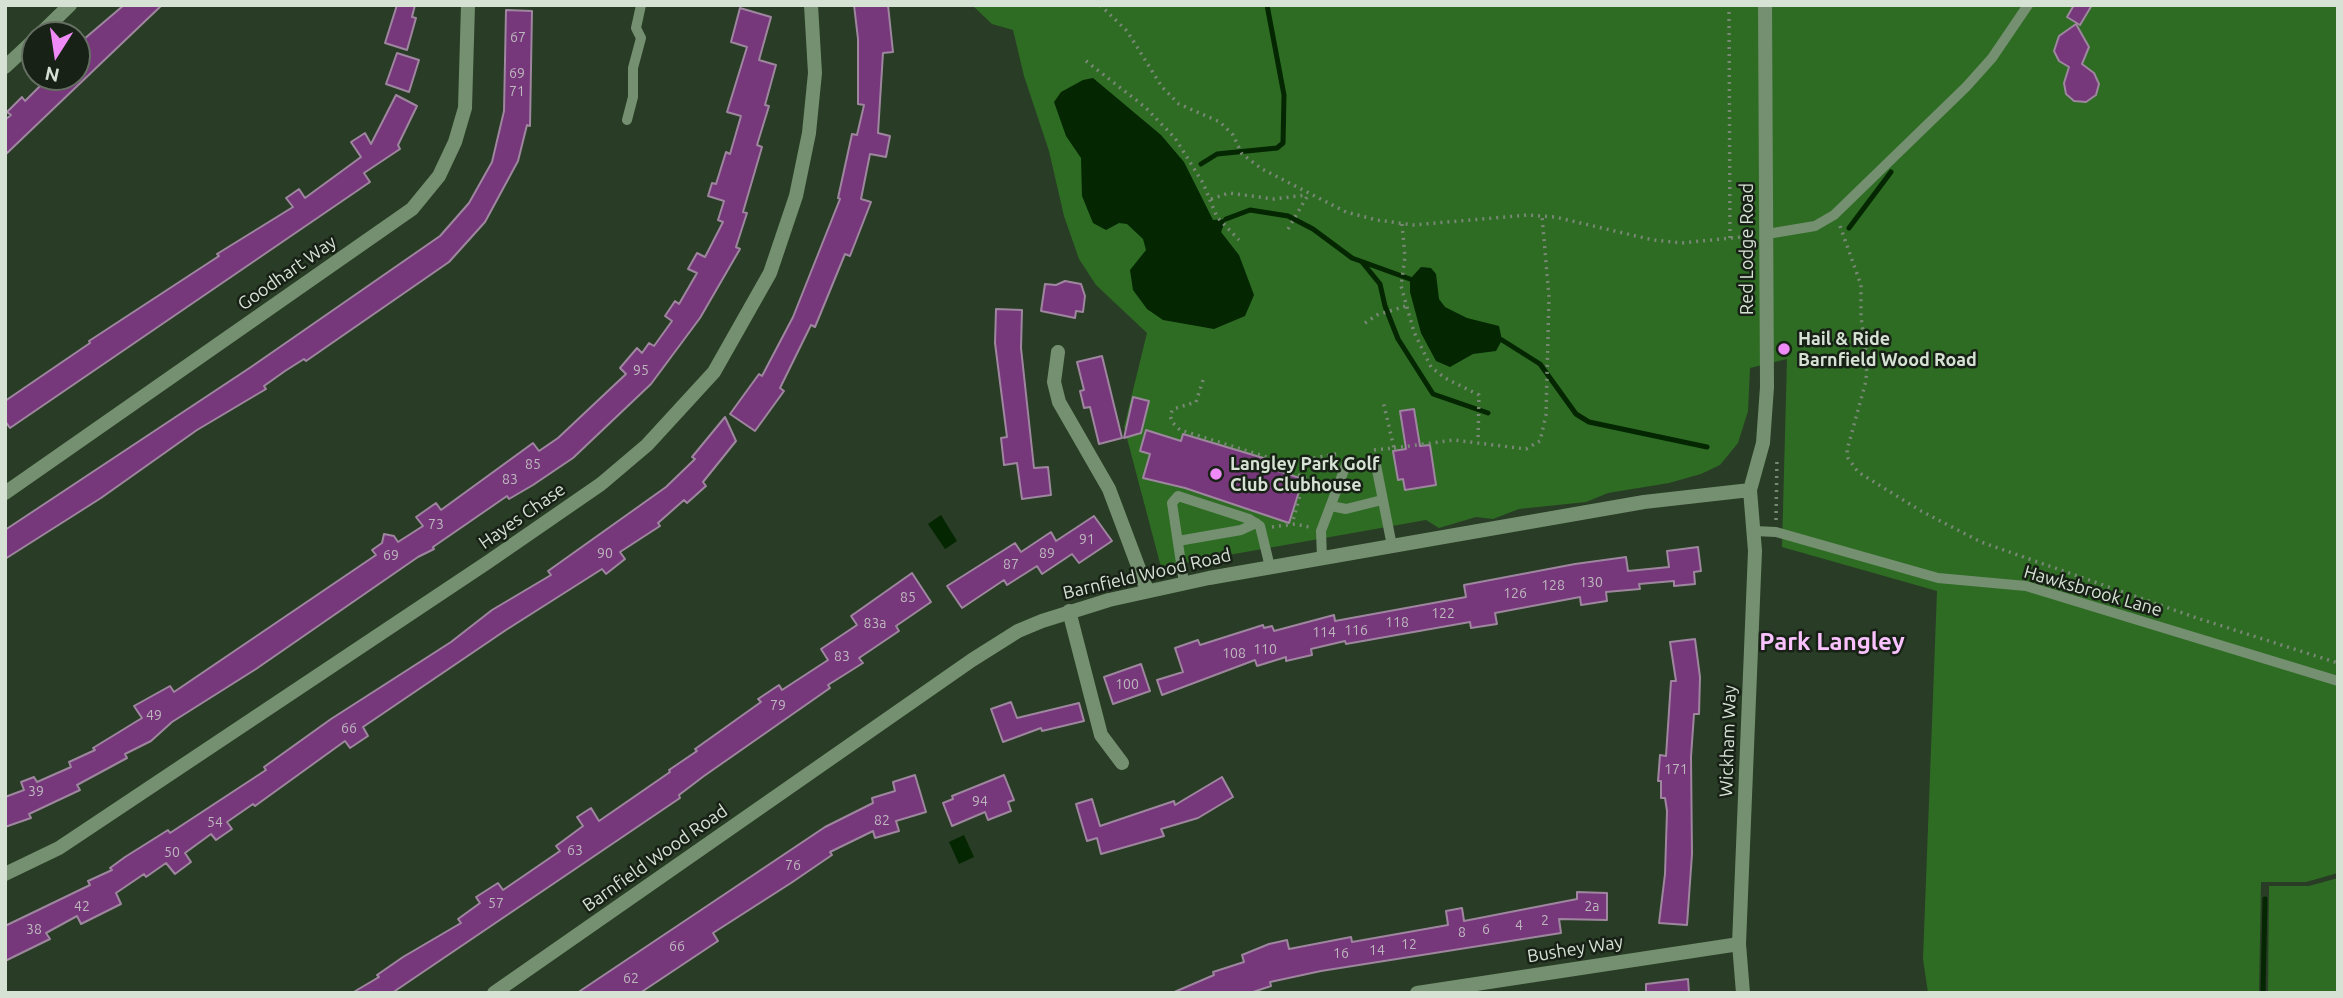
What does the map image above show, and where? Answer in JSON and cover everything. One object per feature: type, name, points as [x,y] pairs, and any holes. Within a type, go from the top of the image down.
[{"type":"street","points":[[53,21],[70,5]]},
{"type":"street","name":"Goodhart Way","points":[[5,493],[412,209],[439,176],[462,120],[467,83],[468,5]]},
{"type":"street","name":"Hayes Chase","points":[[5,874],[59,848],[488,562],[601,484],[647,445],[714,372],[769,273],[796,196],[809,134],[815,73],[811,5]]},
{"type":"street","name":"Red Lodge Road","points":[[1750,490],[1763,443],[1766,416],[1765,5]]},
{"type":"street","points":[[5,67],[21,52]]},
{"type":"street","points":[[1058,352],[1054,383],[1059,402],[1109,489],[1147,590]]},
{"type":"street","name":"Wickham Way","points":[[1743,993],[1739,944],[1754,531],[1750,490]]},
{"type":"street","name":"Barnfield Wood Road","points":[[494,993],[1018,631],[1069,611],[1147,590],[1644,502],[1750,490]]},
{"type":"street","points":[[1069,611],[1101,735],[1122,763]]},
{"type":"street","name":"Bushey Way","points":[[1417,993],[1739,944]]},
{"type":"lane","points":[[627,120],[641,38],[636,28],[641,5]]},
{"type":"lane","points":[[1767,234],[1815,226],[1834,215],[1966,87],[1992,58],[2028,5]]},
{"type":"lane","points":[[1322,558],[1321,531],[1346,465],[1376,465],[1392,546]]},
{"type":"lane","points":[[1184,583],[1172,499],[1178,496],[1259,526]]},
{"type":"lane","points":[[1331,506],[1346,509],[1382,500]]},
{"type":"lane","points":[[1178,541],[1259,526]]},
{"type":"lane","points":[[1259,526],[1270,567]]},
{"type":"lane","name":"Hawksbrook Lane","points":[[1754,531],[1776,532],[1938,578],[2026,586],[2338,681]]},
{"type":"path","points":[[1100,5],[1127,31],[1178,104],[1220,122],[1233,135],[1242,154],[1308,195],[1358,216],[1402,224],[1434,225],[1542,216],[1661,241],[1697,243],[1767,234]]},
{"type":"path","points":[[1729,5],[1730,239]]},
{"type":"path","points":[[1086,61],[1145,107],[1169,131],[1192,163],[1211,199],[1217,217],[1239,240]]},
{"type":"path","points":[[1211,199],[1229,193],[1274,199],[1308,195]]},
{"type":"path","points":[[1290,227],[1308,195]]},
{"type":"path","points":[[1834,215],[1844,233],[1861,285],[1861,317],[1868,370],[1847,450],[1848,458],[1858,472],[1921,511],[1981,542],[2197,618],[2338,663]]},
{"type":"path","points":[[1373,450],[1444,440],[1520,449],[1536,445],[1542,436],[1546,415],[1549,297],[1542,216]]},
{"type":"path","points":[[1402,224],[1405,251],[1401,281],[1406,306],[1427,360],[1445,378],[1477,393],[1480,406],[1478,442]]},
{"type":"path","points":[[1366,323],[1382,313],[1406,306]]},
{"type":"path","points":[[1203,380],[1194,403],[1172,411],[1170,420],[1176,427],[1286,463],[1300,462],[1317,455],[1347,452]]},
{"type":"path","points":[[1383,401],[1394,448]]},
{"type":"path","points":[[1286,463],[1287,472],[1305,477],[1292,524]]},
{"type":"path","points":[[1259,526],[1292,524],[1321,531]]},
{"type":"green space","points":[[2338,5],[2338,873],[2306,882],[2261,882],[2259,993],[1928,993],[1923,959],[1937,591],[1782,547],[1787,359],[1750,368],[1748,411],[1738,443],[1720,465],[1701,474],[1669,483],[1608,493],[1586,502],[1519,509],[1493,519],[1476,517],[1439,528],[1426,520],[1161,567],[1124,427],[1147,333],[1096,285],[1079,259],[1064,216],[1049,151],[1024,76],[1013,30],[992,24],[973,6]]},
{"type":"green space","points":[[2338,878],[2338,993],[2268,993],[2269,886],[2309,886]]},
{"type":"shaded area","points":[[1093,78],[1161,135],[1184,162],[1213,220],[1226,219],[1221,232],[1239,255],[1254,295],[1245,316],[1214,329],[1163,320],[1147,309],[1133,290],[1130,270],[1146,250],[1143,239],[1127,224],[1119,223],[1106,230],[1093,223],[1082,196],[1081,158],[1066,136],[1054,102],[1061,92],[1083,80]]},
{"type":"shaded area","points":[[1421,267],[1431,268],[1436,274],[1439,299],[1445,307],[1467,318],[1499,326],[1502,340],[1496,351],[1473,354],[1450,367],[1436,361],[1421,333],[1410,292],[1410,279]]},
{"type":"shaded area","points":[[941,515],[957,541],[945,549],[928,524]]},
{"type":"shaded area","points":[[964,835],[974,857],[959,864],[949,842]]},
{"type":"building","points":[[124,5],[162,5],[91,73],[91,33]]},
{"type":"building","points":[[397,5],[415,5],[412,17],[416,18],[407,50],[385,43]]},
{"type":"building","points":[[854,5],[888,5],[893,52],[883,53],[878,133],[890,136],[886,157],[870,154],[861,199],[871,202],[850,256],[845,254],[815,327],[811,325],[780,388],[784,391],[755,431],[730,414],[759,374],[762,376],[793,317],[840,199],[838,198],[852,134],[857,135],[864,105],[858,104],[858,39]]},
{"type":"building","points":[[2074,5],[2092,5],[2080,25],[2067,17]]},
{"type":"building","points":[[740,8],[771,17],[759,60],[776,65],[765,105],[769,106],[757,145],[762,147],[736,247],[740,249],[700,318],[651,384],[573,458],[509,499],[507,496],[433,547],[434,549],[418,557],[256,669],[172,722],[151,741],[125,754],[127,758],[77,785],[80,790],[29,814],[31,818],[5,827],[5,797],[24,790],[21,782],[34,777],[37,782],[71,767],[69,762],[95,750],[93,748],[142,718],[134,706],[170,686],[174,692],[376,555],[372,550],[382,543],[384,534],[394,536],[398,542],[423,526],[416,517],[436,503],[441,510],[533,443],[539,451],[558,438],[626,374],[620,368],[637,348],[642,353],[649,343],[654,346],[672,321],[665,316],[675,301],[679,304],[697,273],[688,269],[697,253],[705,257],[723,222],[718,220],[724,201],[708,196],[712,183],[716,184],[726,152],[730,154],[741,116],[727,112],[747,47],[731,42]]},
{"type":"building","points":[[506,10],[532,11],[530,126],[527,125],[518,161],[485,222],[449,262],[306,361],[304,359],[285,371],[264,386],[266,389],[197,430],[101,498],[5,559],[5,530],[251,367],[440,236],[469,203],[492,162],[504,111]]},
{"type":"building","points":[[2076,24],[2089,47],[2082,64],[2094,73],[2099,84],[2096,95],[2086,102],[2074,101],[2066,94],[2064,83],[2069,67],[2059,61],[2054,51],[2059,36]]},
{"type":"building","points":[[397,53],[419,60],[409,92],[386,84]]},
{"type":"building","points":[[35,91],[72,91],[5,155],[5,120],[11,115],[7,112],[22,97],[25,101]]},
{"type":"building","points":[[396,95],[417,106],[398,145],[400,149],[364,173],[370,182],[10,428],[5,421],[5,401],[90,343],[89,341],[219,256],[217,254],[293,207],[286,198],[299,189],[305,198],[361,157],[351,142],[365,133],[371,144]]},
{"type":"building","points":[[1065,281],[1081,284],[1085,296],[1083,312],[1076,311],[1075,318],[1041,311],[1045,284],[1056,285]]},
{"type":"building","points":[[996,309],[1022,310],[1021,348],[1034,468],[1048,467],[1051,495],[1022,499],[1017,463],[1004,465],[1001,438],[1007,437],[995,343]]},
{"type":"building","points":[[1102,356],[1122,438],[1099,444],[1090,407],[1084,408],[1080,391],[1084,390],[1077,362]]},
{"type":"building","points":[[1133,397],[1149,401],[1141,433],[1124,438]]},
{"type":"building","points":[[1414,409],[1420,446],[1430,445],[1436,485],[1405,490],[1403,479],[1398,480],[1393,451],[1406,449],[1400,411]]},
{"type":"building","points":[[725,417],[736,441],[703,482],[706,486],[687,503],[684,500],[658,523],[660,526],[620,552],[625,559],[606,574],[602,569],[363,727],[368,736],[350,748],[345,741],[255,806],[253,804],[227,822],[232,829],[216,840],[211,834],[185,853],[191,862],[175,874],[166,863],[146,877],[144,874],[116,893],[121,904],[81,924],[77,916],[46,933],[50,939],[5,961],[5,926],[90,885],[88,881],[112,870],[110,868],[125,857],[168,830],[170,833],[266,770],[264,767],[331,719],[451,642],[492,610],[551,575],[548,571],[666,487],[695,459],[692,457]]},
{"type":"building","name":"Langley Park Golf Club Clubhouse","points":[[1146,430],[1181,441],[1183,434],[1280,463],[1278,471],[1303,479],[1289,523],[1185,488],[1143,478],[1150,454],[1140,451]]},
{"type":"building","points":[[1094,516],[1112,541],[1079,563],[1072,554],[1042,574],[1037,566],[1007,585],[1004,580],[962,608],[947,586],[1015,543],[1021,552],[1051,532],[1056,541]]},
{"type":"building","points":[[1698,547],[1701,571],[1694,572],[1695,584],[1674,586],[1674,581],[1639,584],[1640,589],[1606,592],[1607,601],[1581,605],[1580,597],[1495,613],[1497,624],[1471,628],[1470,622],[1346,644],[1345,641],[1311,649],[1312,655],[1286,661],[1286,657],[1257,666],[1255,660],[1162,695],[1157,680],[1183,672],[1175,648],[1198,640],[1200,645],[1263,625],[1264,628],[1272,626],[1274,631],[1334,615],[1335,621],[1466,597],[1464,585],[1575,564],[1626,557],[1628,571],[1669,567],[1667,551]]},
{"type":"building","points":[[912,573],[931,602],[896,626],[899,631],[859,658],[863,663],[828,685],[830,688],[704,776],[679,795],[680,798],[392,993],[352,993],[379,977],[377,975],[403,957],[461,923],[458,919],[480,903],[476,897],[498,883],[503,890],[560,851],[556,846],[583,826],[577,817],[591,808],[599,821],[670,772],[669,770],[697,751],[695,749],[761,702],[758,699],[779,685],[782,690],[828,660],[821,649],[857,625],[851,616]]},
{"type":"building","points":[[1695,639],[1700,677],[1699,714],[1694,714],[1691,757],[1692,854],[1687,925],[1659,923],[1665,874],[1667,811],[1665,798],[1661,798],[1661,781],[1658,781],[1660,755],[1666,756],[1671,681],[1676,681],[1670,642]]},
{"type":"building","points":[[1141,664],[1150,691],[1113,704],[1104,677]]},
{"type":"building","points":[[1011,702],[1017,718],[1079,703],[1084,721],[1042,731],[1041,728],[1003,742],[991,709]]},
{"type":"building","points":[[915,775],[926,812],[896,821],[899,831],[875,838],[873,831],[830,852],[832,855],[713,933],[718,941],[640,993],[577,993],[825,827],[873,803],[872,798],[895,791],[893,782]]},
{"type":"building","points":[[1004,775],[1014,800],[1008,802],[1011,811],[988,820],[985,812],[952,826],[943,803],[953,799],[952,796]]},
{"type":"building","points":[[1222,777],[1233,797],[1198,818],[1161,829],[1164,836],[1101,854],[1097,838],[1087,841],[1076,804],[1092,799],[1100,826],[1174,801],[1175,805]]},
{"type":"building","points":[[1577,892],[1607,893],[1607,920],[1559,919],[1561,933],[1321,971],[1270,982],[1271,986],[1250,993],[1172,993],[1214,975],[1213,972],[1244,962],[1242,955],[1269,944],[1287,940],[1289,949],[1351,937],[1352,942],[1448,925],[1446,911],[1462,908],[1464,921],[1577,899]]},
{"type":"building","points":[[1688,979],[1689,993],[1646,993],[1646,984]]},
{"type":"waterway","points":[[1201,164],[1217,154],[1277,148],[1283,143],[1284,95],[1267,5]]},
{"type":"waterway","points":[[1849,228],[1891,172]]},
{"type":"waterway","points":[[1226,219],[1250,210],[1288,216],[1313,229],[1352,258],[1410,279]]},
{"type":"waterway","points":[[1362,262],[1380,284],[1398,339],[1433,394],[1488,413]]},
{"type":"waterway","points":[[1502,340],[1540,364],[1576,414],[1589,422],[1707,447]]},
{"type":"waterway","points":[[2263,993],[2265,899]]},
{"type":"place","name":"Hail & Ride Barnfield Wood Road","points":[[1784,349]]},
{"type":"place","name":"Langley Park Golf Club Clubhouse","points":[[1216,474]]},
{"type":"district","name":"Park Langley","points":[[1832,642]]}]
